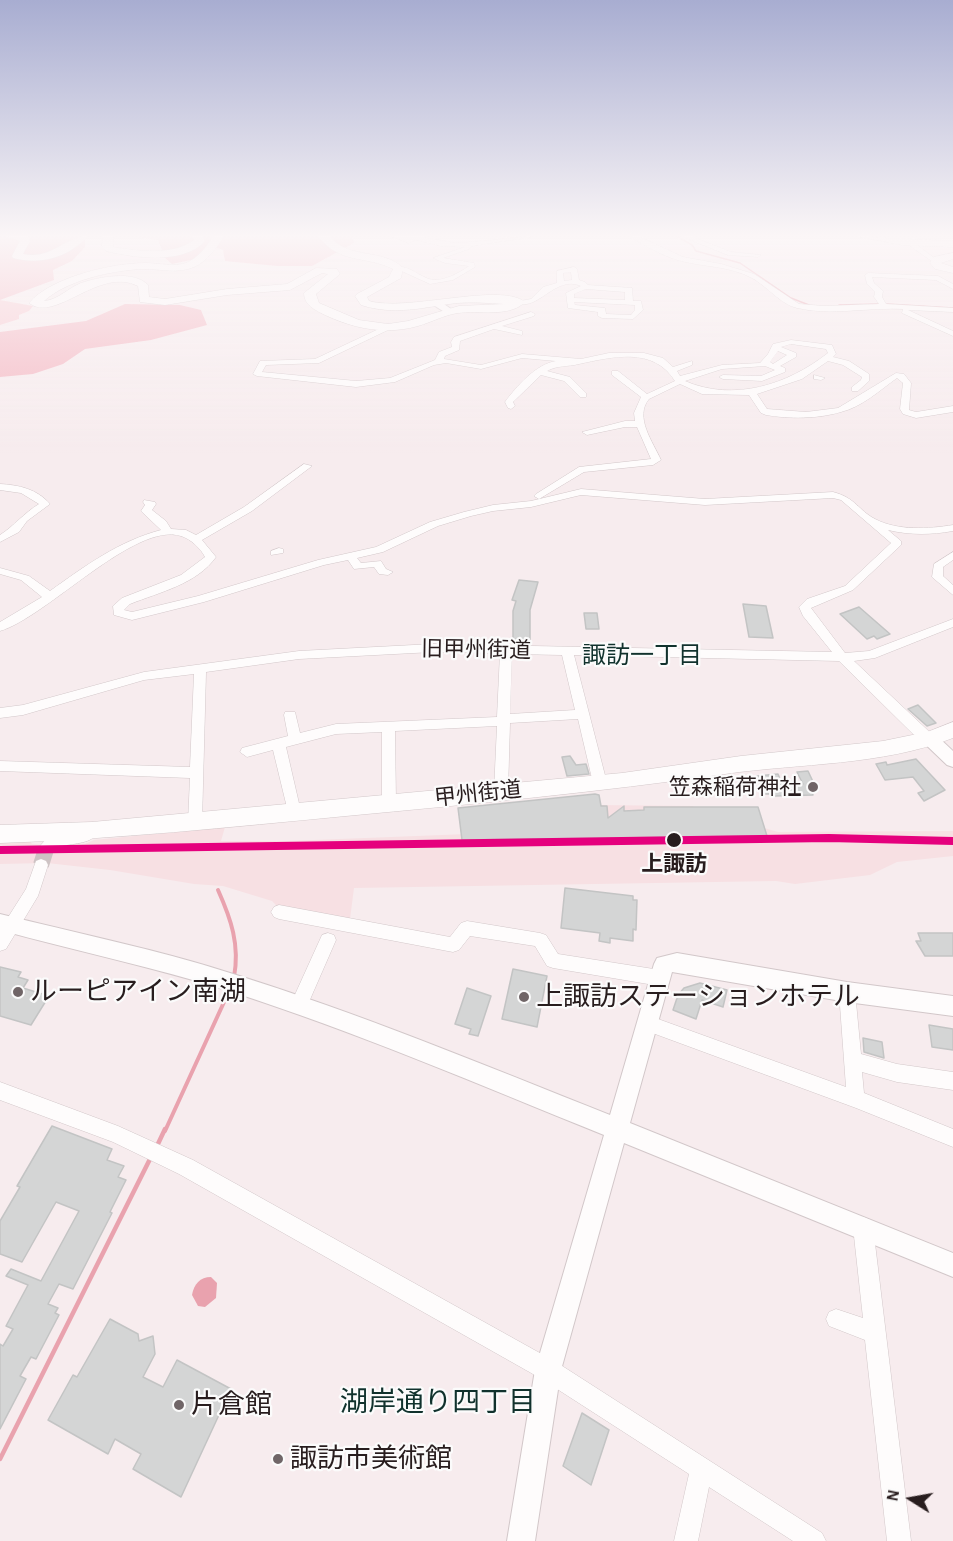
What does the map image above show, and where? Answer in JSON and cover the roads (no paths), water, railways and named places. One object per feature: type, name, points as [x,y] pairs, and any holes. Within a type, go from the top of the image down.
[{"type":"main road","points":[[325,309],[360,323],[385,328],[414,323],[449,311],[472,309]]},
{"type":"main road","name":"甲州街道","points":[[0,834],[92,831],[195,822],[675,775],[736,764],[899,746],[930,739],[953,730]]},
{"type":"street","points":[[587,309],[602,310],[602,316],[633,317],[638,313],[638,309]]},
{"type":"street","points":[[902,309],[953,334]]},
{"type":"street","points":[[933,309],[953,310]]},
{"type":"street","points":[[438,362],[440,356],[456,348],[457,339],[531,315]]},
{"type":"street","points":[[496,327],[519,333]]},
{"type":"street","points":[[385,328],[316,361],[263,363],[257,374],[338,383],[375,383],[399,378],[438,362],[481,367],[532,355],[578,361]]},
{"type":"street","points":[[511,406],[510,399],[520,391],[532,375],[553,364],[644,355],[660,360],[672,370],[679,381],[705,393],[752,393],[799,377],[831,354],[829,348],[791,342],[765,348]]},
{"type":"street","points":[[765,363],[775,346]]},
{"type":"street","points":[[775,346],[793,355],[775,366]]},
{"type":"street","points":[[827,358],[846,363],[866,376],[865,381],[855,389]]},
{"type":"street","points":[[643,363],[660,360]]},
{"type":"street","points":[[672,370],[689,363]]},
{"type":"street","points":[[521,504],[548,492],[582,469],[656,460],[640,424],[638,413],[641,403],[646,397],[686,376],[722,367],[749,368],[765,363],[781,371],[762,379],[723,378]]},
{"type":"street","points":[[540,372],[567,379],[583,395]]},
{"type":"street","points":[[615,373],[646,397]]},
{"type":"street","points":[[752,393],[764,411],[769,413],[822,414],[846,407],[896,375],[901,376],[907,383],[904,409],[906,412],[916,415],[953,409]]},
{"type":"street","points":[[626,412],[638,413]]},
{"type":"street","points":[[587,432],[625,424],[640,424]]},
{"type":"street","points":[[195,540],[248,509],[307,466]]},
{"type":"street","points":[[0,487],[18,487],[37,496],[45,504],[23,519],[15,530],[0,539]]},
{"type":"street","points":[[0,627],[50,597],[104,557],[128,545],[167,531],[181,532],[195,540],[208,551],[211,557],[207,563],[187,576],[126,601],[119,606],[118,612],[132,616],[278,577],[322,562],[379,550],[434,524],[493,508],[531,504],[580,492],[705,502],[833,495],[844,498],[897,543],[893,550],[849,588],[811,602],[805,607],[807,613],[842,657],[918,731],[953,761]]},
{"type":"street","points":[[148,502],[150,504],[146,512],[162,523],[167,531]]},
{"type":"street","points":[[870,520],[898,530],[940,531],[953,528]]},
{"type":"street","points":[[953,555],[938,566],[937,577],[953,591]]},
{"type":"street","points":[[351,557],[358,567],[377,563],[383,572],[388,572]]},
{"type":"street","points":[[0,571],[25,578],[50,597]]},
{"type":"street","name":"旧甲州街道","points":[[0,713],[23,710],[144,676],[299,655],[433,648],[842,657],[871,655],[953,623]]},
{"type":"street","points":[[501,791],[506,651]]},
{"type":"street","points":[[567,651],[600,783]]},
{"type":"street","points":[[195,822],[200,668]]},
{"type":"street","points":[[247,752],[336,729],[388,728],[582,714]]},
{"type":"street","points":[[290,715],[295,739]]},
{"type":"street","points":[[388,728],[389,803]]},
{"type":"street","points":[[278,743],[294,812]]},
{"type":"street","points":[[0,766],[197,773]]},
{"type":"street","points":[[47,846],[56,840],[84,838],[92,831]]},
{"type":"street","points":[[0,944],[6,924],[33,891],[41,865]]},
{"type":"street","points":[[279,912],[453,945],[467,928],[540,940],[553,961],[660,978]]},
{"type":"street","points":[[6,924],[234,983],[299,1005],[403,1043],[953,1265]]},
{"type":"street","points":[[299,1005],[328,940]]},
{"type":"street","points":[[521,1541],[548,1370],[664,964],[677,962],[847,992],[953,1006]]},
{"type":"street","points":[[847,992],[855,1061],[856,1099]]},
{"type":"street","points":[[647,1023],[856,1099],[953,1138]]},
{"type":"street","points":[[855,1061],[897,1073],[953,1081]]},
{"type":"street","points":[[0,1091],[80,1119],[152,1149],[548,1370],[701,1471],[814,1541]]},
{"type":"street","points":[[863,1227],[899,1541]]},
{"type":"street","points":[[836,1319],[874,1332]]},
{"type":"street","points":[[686,1541],[701,1471]]},
{"type":"waterway","points":[[218,890],[233,932],[236,954],[234,977]]},
{"type":"waterway","points":[[165,1131],[230,989]]},
{"type":"waterway","points":[[157,1146],[165,1129]]},
{"type":"waterway","points":[[0,1459],[151,1157]]},
{"type":"tunnel","points":[[41,865],[47,846]]},
{"type":"place","name":"笠森稲荷神社","points":[[813,787]]},
{"type":"place","name":"上諏訪","points":[[674,840]]},
{"type":"place","name":"ルーピアイン南湖","points":[[18,992]]},
{"type":"place","name":"上諏訪ステーションホテル","points":[[524,997]]},
{"type":"place","name":"片倉館","points":[[179,1405]]},
{"type":"place","name":"諏訪市美術館","points":[[278,1459]]},
{"type":"district","name":"諏訪一丁目","points":[[642,656]]},
{"type":"district","name":"湖岸通り四丁目","points":[[438,1403]]}]
